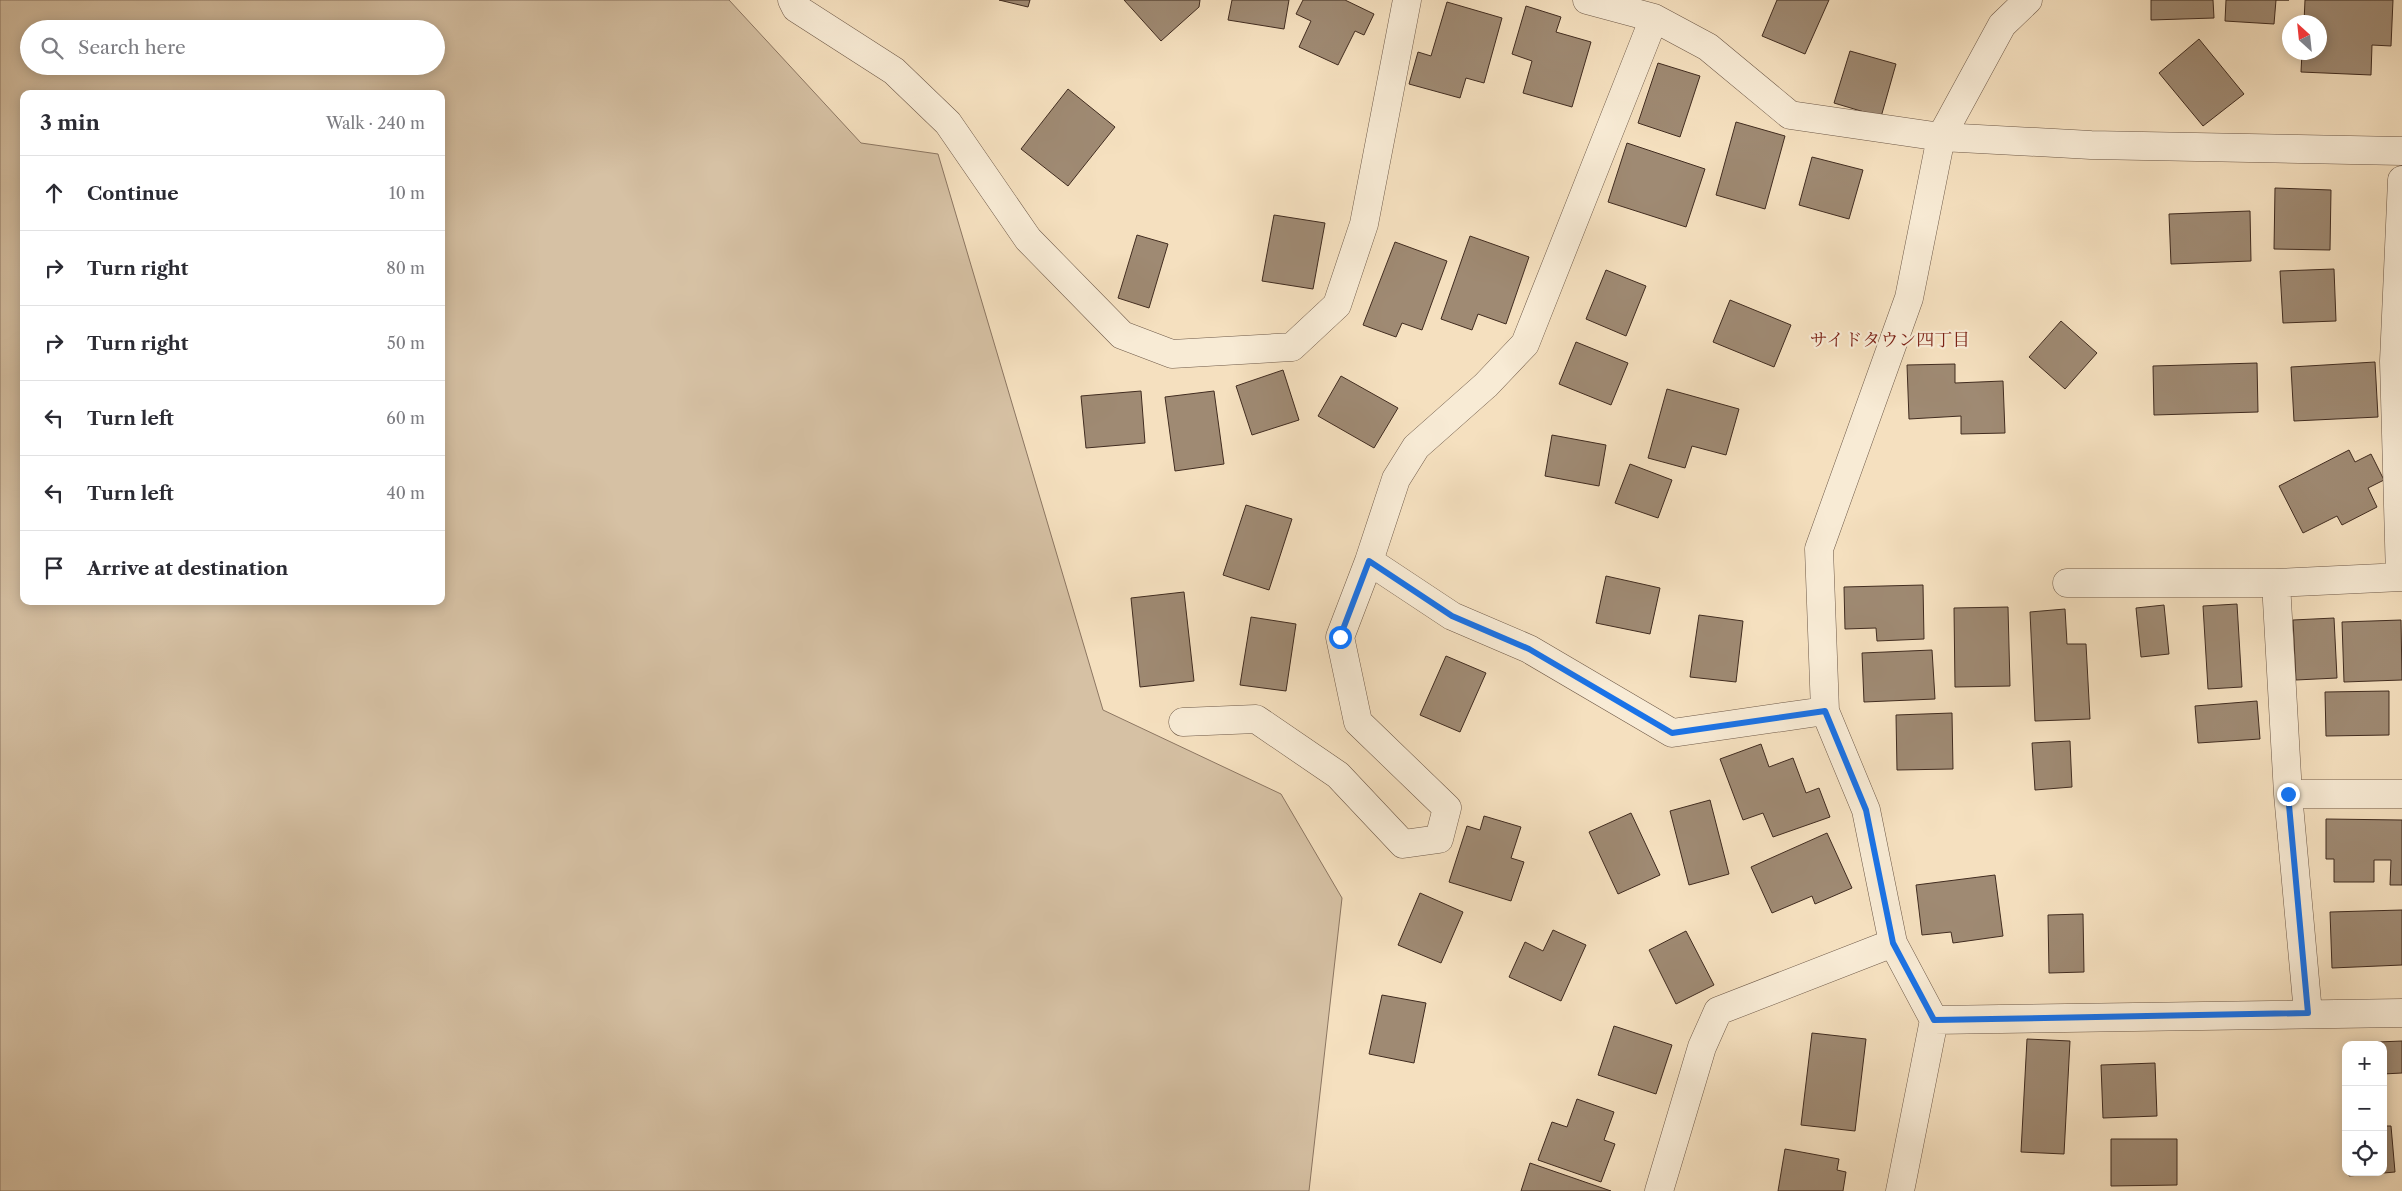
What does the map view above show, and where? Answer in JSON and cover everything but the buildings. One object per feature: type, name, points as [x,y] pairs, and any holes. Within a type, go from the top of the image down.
[{"type":"street","points":[[792,0],[796,8],[894,71],[948,124],[1028,240],[1122,335],[1172,354],[1292,347],[1337,305],[1364,224],[1407,0]]},
{"type":"street","points":[[1587,0],[1654,18],[1708,47],[1790,115],[1941,137],[2091,145],[2402,151]]},
{"type":"street","points":[[1900,1191],[1934,1020],[1893,943],[1866,810],[1825,711],[1819,549],[1909,298],[1941,137],[2002,24],[2028,0]]},
{"type":"street","points":[[1183,722],[1256,719],[1338,775],[1403,844],[1439,839],[1447,808],[1358,722],[1340,637],[1369,561],[1396,479],[1416,447],[1486,385],[1525,344],[1654,18]]},
{"type":"street","points":[[2067,583],[2276,583],[2401,577],[2398,361],[2402,180]]},
{"type":"street","points":[[1369,561],[1452,616],[1529,649],[1672,733],[1825,711]]},
{"type":"street","points":[[2276,583],[2288,794],[2308,1013]]},
{"type":"street","points":[[2288,794],[2402,794]]},
{"type":"street","points":[[1659,1191],[1702,1047],[1718,1012],[1893,943]]},
{"type":"street","points":[[1934,1020],[2402,1013]]},
{"type":"shaded area","points":[[0,0],[729,0],[861,143],[938,154],[1103,710],[1281,794],[1342,898],[1309,1191],[0,1191]]},
{"type":"district","name":"サイドタウン四丁目","points":[[1890,340]]},
{"type":"route","points":[[1340,637],[1369,561],[1452,616],[1529,649],[1672,733],[1825,711],[1866,810],[1893,943],[1934,1020],[2308,1013],[2288,794]]}]
